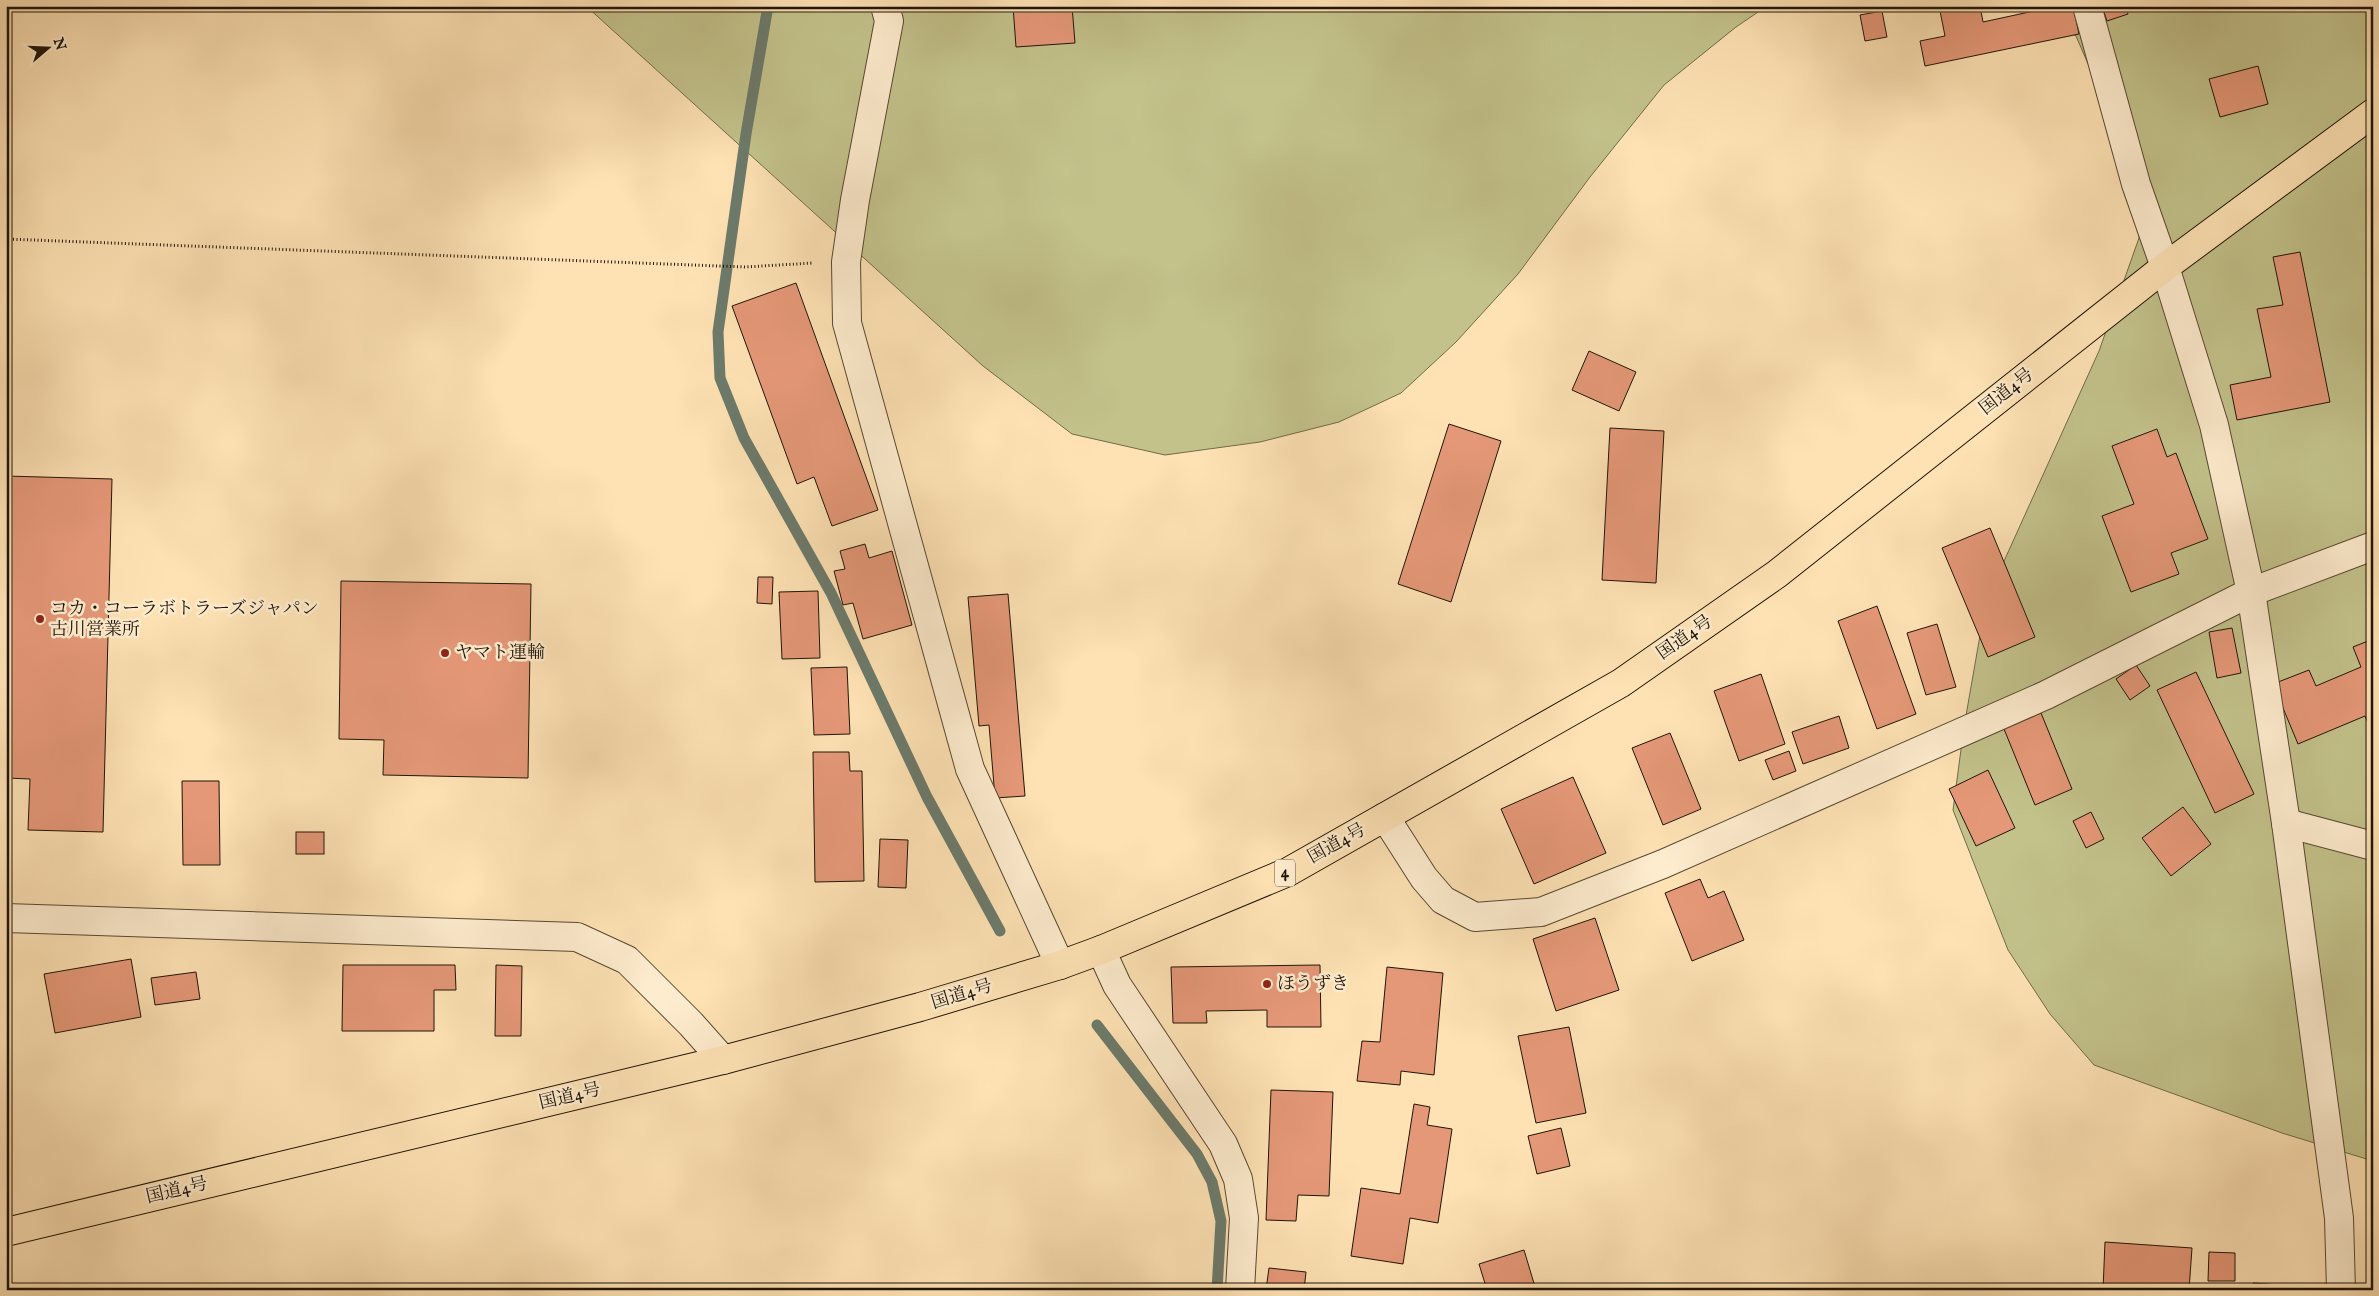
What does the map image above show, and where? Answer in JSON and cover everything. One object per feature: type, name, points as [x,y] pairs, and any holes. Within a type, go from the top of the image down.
[{"type":"highway","name":"国道4号","points":[[6,1232],[722,1060],[920,1007],[1060,965],[1101,950],[1288,872],[1621,683],[1770,580],[2165,267],[2373,113]]},
{"type":"street","points":[[884,6],[889,21],[855,200],[846,262],[847,324],[970,768],[1060,965]]},
{"type":"street","points":[[2087,6],[2136,184],[2165,267],[2214,425],[2251,592],[2286,823],[2339,1218],[2341,1290]]},
{"type":"street","points":[[1385,817],[1424,878],[1443,900],[1475,917],[1541,912],[1663,864],[2037,699],[2251,592],[2373,546]]},
{"type":"street","points":[[2286,823],[2373,846]]},
{"type":"street","points":[[6,918],[577,938],[627,960],[691,1024],[722,1060]]},
{"type":"street","points":[[1101,950],[1117,985],[1223,1144],[1238,1179],[1244,1218],[1240,1290]]},
{"type":"path","points":[[6,239],[744,267],[846,262]]},
{"type":"shaded area","points":[[586,6],[1767,6],[1736,27],[1664,85],[1590,177],[1518,274],[1456,342],[1401,393],[1339,422],[1260,442],[1165,455],[1072,434],[983,366]]},
{"type":"shaded area","points":[[2025,6],[2373,6],[2373,1161],[2282,1133],[2094,1065],[2050,1014],[2008,950],[1953,810],[1964,727],[1986,601],[2099,351],[2139,238],[2138,199],[2108,110],[2076,36]]},
{"type":"building","points":[[1013,6],[1072,6],[1075,43],[1016,47]]},
{"type":"building","points":[[1939,6],[1980,6],[1983,22],[2057,6],[2073,6],[2079,34],[1925,66],[1920,41],[1945,36]]},
{"type":"building","points":[[2102,6],[2125,6],[2128,14],[2107,21]]},
{"type":"building","points":[[1882,11],[1887,37],[1865,41],[1860,15]]},
{"type":"building","points":[[2258,66],[2268,104],[2220,117],[2209,79]]},
{"type":"building","points":[[2300,252],[2330,402],[2237,420],[2230,385],[2271,377],[2257,309],[2283,305],[2273,257]]},
{"type":"building","points":[[796,283],[878,510],[832,526],[814,477],[797,484],[732,306]]},
{"type":"building","points":[[1589,351],[1636,372],[1619,411],[1572,390]]},
{"type":"building","points":[[1449,424],[1501,441],[1451,602],[1398,584]]},
{"type":"building","points":[[1610,428],[1664,431],[1656,583],[1602,580]]},
{"type":"building","points":[[2157,429],[2167,457],[2176,453],[2208,539],[2171,553],[2179,574],[2131,592],[2102,516],[2134,504],[2112,446]]},
{"type":"building","points":[[6,476],[112,479],[103,832],[28,830],[30,779],[6,778]]},
{"type":"building","points":[[1990,528],[2035,637],[1988,657],[1942,548]]},
{"type":"building","points":[[865,544],[869,558],[892,551],[912,625],[863,639],[853,603],[843,605],[834,571],[845,569],[840,551]]},
{"type":"building","points":[[758,577],[773,577],[772,604],[757,603]]},
{"type":"building","points":[[341,581],[531,584],[528,778],[383,775],[384,740],[339,739]]},
{"type":"building","points":[[818,591],[820,658],[782,659],[779,592]]},
{"type":"building","points":[[1008,594],[1025,796],[995,798],[989,725],[979,726],[968,597]]},
{"type":"building","points":[[1877,606],[1916,714],[1877,729],[1838,621]]},
{"type":"building","points":[[1937,624],[1956,687],[1926,695],[1907,633]]},
{"type":"building","points":[[2232,628],[2241,673],[2217,678],[2209,632]]},
{"type":"building","points":[[2373,639],[2373,735],[2365,716],[2298,744],[2273,684],[2309,670],[2316,686],[2361,667],[2353,647]]},
{"type":"building","points":[[2136,665],[2150,686],[2130,700],[2116,679]]},
{"type":"building","points":[[847,667],[850,734],[814,735],[811,668]]},
{"type":"building","points":[[2196,672],[2254,794],[2215,813],[2157,690]]},
{"type":"building","points":[[1761,674],[1785,744],[1739,761],[1714,691]]},
{"type":"building","points":[[2041,713],[2072,789],[2035,805],[2004,729]]},
{"type":"building","points":[[1839,716],[1849,748],[1803,764],[1792,732]]},
{"type":"building","points":[[1670,733],[1701,809],[1663,825],[1632,748]]},
{"type":"building","points":[[1789,751],[1796,771],[1773,780],[1765,760]]},
{"type":"building","points":[[813,752],[849,752],[850,771],[862,771],[864,881],[815,882]]},
{"type":"building","points":[[1988,770],[2015,828],[1976,846],[1949,789]]},
{"type":"building","points":[[1573,777],[1606,853],[1534,884],[1501,809]]},
{"type":"building","points":[[182,781],[219,781],[220,865],[183,865]]},
{"type":"building","points":[[2183,807],[2211,844],[2171,876],[2142,838]]},
{"type":"building","points":[[2091,812],[2104,839],[2086,848],[2073,821]]},
{"type":"building","points":[[296,832],[324,832],[324,854],[296,854]]},
{"type":"building","points":[[880,839],[908,840],[906,888],[878,887]]},
{"type":"building","points":[[1700,879],[1708,898],[1724,891],[1744,940],[1692,961],[1665,893]]},
{"type":"building","points":[[1595,918],[1619,990],[1556,1011],[1533,939]]},
{"type":"building","points":[[131,959],[141,1017],[55,1033],[44,974]]},
{"type":"building","points":[[343,965],[455,965],[456,990],[434,990],[434,1031],[342,1031]]},
{"type":"building","points":[[496,965],[522,966],[521,1036],[495,1036]]},
{"type":"building","points":[[1320,965],[1321,1027],[1267,1027],[1267,1010],[1206,1011],[1207,1023],[1173,1023],[1171,967]]},
{"type":"building","points":[[1387,967],[1443,973],[1434,1075],[1401,1071],[1400,1085],[1357,1081],[1362,1041],[1380,1042]]},
{"type":"building","points":[[196,972],[200,999],[155,1005],[151,978]]},
{"type":"building","points":[[1569,1027],[1586,1113],[1536,1123],[1518,1036]]},
{"type":"building","points":[[1271,1090],[1333,1092],[1329,1196],[1298,1195],[1296,1221],[1266,1220]]},
{"type":"building","points":[[1414,1104],[1430,1107],[1427,1125],[1452,1129],[1438,1223],[1410,1218],[1403,1264],[1351,1256],[1361,1188],[1400,1194]]},
{"type":"building","points":[[1561,1128],[1570,1166],[1537,1174],[1528,1136]]},
{"type":"building","points":[[2105,1242],[2192,1248],[2189,1290],[2103,1290]]},
{"type":"building","points":[[1524,1250],[1536,1290],[1487,1290],[1479,1264]]},
{"type":"building","points":[[2209,1252],[2235,1253],[2235,1281],[2208,1281]]},
{"type":"building","points":[[1269,1268],[1306,1272],[1304,1290],[1266,1290]]},
{"type":"building","points":[[2253,1283],[2280,1285],[2279,1290],[2253,1290]]},
{"type":"waterway","points":[[768,6],[746,134],[718,332],[720,378],[744,438],[831,593],[927,797],[1000,931]]},
{"type":"waterway","points":[[1097,1025],[1197,1154],[1212,1182],[1221,1221],[1217,1290]]},
{"type":"place","name":"コカ・コーラボトラーズジャパン 古川営業所","points":[[40,619]]},
{"type":"place","name":"ヤマト運輸","points":[[445,653]]},
{"type":"place","name":"ほうずき","points":[[1267,984]]}]
